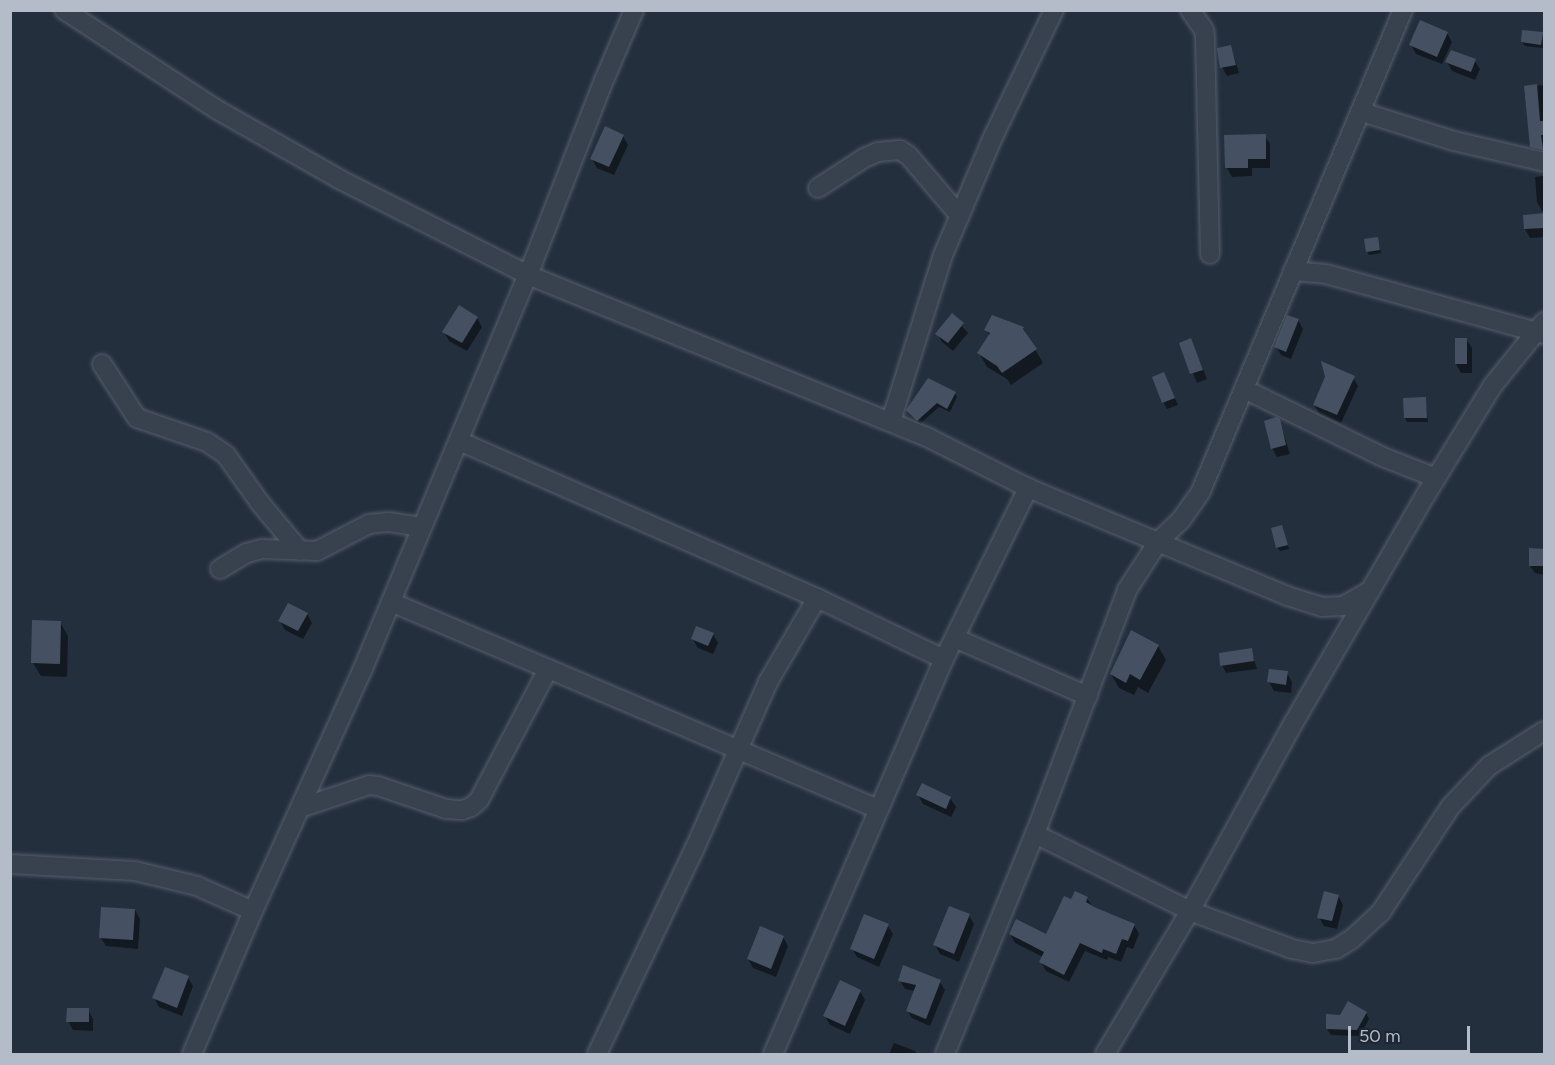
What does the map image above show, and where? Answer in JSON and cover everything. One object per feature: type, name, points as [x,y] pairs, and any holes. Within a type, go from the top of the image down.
[{"type":"street","points":[[64,10],[216,109],[339,179],[528,275],[891,421],[938,441],[1028,488],[1287,596],[1322,607],[1343,606],[1370,591]]},
{"type":"street","points":[[192,1054],[391,602],[528,275],[634,10]]},
{"type":"street","points":[[891,421],[943,255],[994,135],[1054,10]]},
{"type":"street","points":[[1190,10],[1204,30],[1210,254]]},
{"type":"street","points":[[945,1054],[1035,834],[1127,590],[1158,542],[1181,520],[1201,491],[1362,112],[1402,10]]},
{"type":"street","points":[[1362,112],[1454,141],[1545,162]]},
{"type":"street","points":[[818,188],[864,158],[878,152],[900,150],[908,155],[960,216]]},
{"type":"street","points":[[1105,1054],[1190,911],[1436,478],[1493,385],[1541,329],[1326,274],[1293,271]]},
{"type":"street","points":[[102,364],[137,418],[207,442],[226,455],[260,503],[300,551]]},
{"type":"street","points":[[1244,389],[1383,457],[1436,478]]},
{"type":"street","points":[[459,441],[817,598],[944,659]]},
{"type":"street","points":[[773,1054],[944,659],[1028,488]]},
{"type":"street","points":[[220,569],[247,553],[262,549],[317,552],[369,524],[389,522],[422,527]]},
{"type":"street","points":[[597,1054],[739,750],[768,682],[817,598]]},
{"type":"street","points":[[391,602],[878,809]]},
{"type":"street","points":[[955,638],[1088,696]]},
{"type":"street","points":[[300,808],[369,785],[446,809],[462,810],[471,807],[479,800],[548,669]]},
{"type":"street","points":[[1035,834],[1190,911],[1292,949],[1313,953],[1336,949],[1353,939],[1381,912],[1451,806],[1489,766],[1545,731]]},
{"type":"street","points":[[10,864],[135,871],[197,886],[253,911]]},
{"type":"building","points":[[1420,20],[1448,32],[1437,57],[1409,45]]},
{"type":"building","points":[[1522,30],[1543,32],[1541,45],[1521,42]]},
{"type":"building","points":[[1231,45],[1236,65],[1220,68],[1217,48]]},
{"type":"building","points":[[1451,50],[1476,59],[1471,72],[1445,62]]},
{"type":"building","points":[[1537,84],[1540,121],[1545,121],[1545,135],[1541,135],[1543,150],[1530,147],[1524,86]]},
{"type":"building","points":[[605,126],[624,135],[609,167],[590,159]]},
{"type":"building","points":[[1266,134],[1266,159],[1248,159],[1248,168],[1225,168],[1224,135]]},
{"type":"building","points":[[1545,213],[1545,228],[1524,229],[1523,215]]},
{"type":"building","points":[[1378,237],[1380,250],[1366,252],[1364,239]]},
{"type":"building","points":[[459,305],[478,317],[462,343],[442,332]]},
{"type":"building","points":[[952,313],[964,323],[948,343],[935,334]]},
{"type":"building","points":[[992,315],[1024,327],[1023,329],[1037,349],[1002,373],[997,366],[977,353],[990,333],[984,330]]},
{"type":"building","points":[[1287,315],[1299,319],[1286,352],[1274,347]]},
{"type":"building","points":[[1191,338],[1203,370],[1190,374],[1179,343]]},
{"type":"building","points":[[1455,338],[1467,338],[1467,364],[1455,364]]},
{"type":"building","points":[[1321,361],[1355,376],[1337,415],[1313,405],[1325,377]]},
{"type":"building","points":[[1164,372],[1175,398],[1162,403],[1152,377]]},
{"type":"building","points":[[928,378],[956,392],[947,409],[937,403],[917,421],[906,410]]},
{"type":"building","points":[[1426,397],[1427,418],[1404,418],[1403,398]]},
{"type":"building","points":[[1276,417],[1280,419],[1286,445],[1271,449],[1264,421]]},
{"type":"building","points":[[1282,525],[1288,545],[1276,548],[1271,528]]},
{"type":"building","points":[[1529,548],[1545,549],[1545,566],[1529,566]]},
{"type":"building","points":[[288,603],[308,613],[298,631],[278,621]]},
{"type":"building","points":[[32,620],[61,621],[60,664],[31,663]]},
{"type":"building","points":[[696,626],[714,633],[708,646],[691,639]]},
{"type":"building","points":[[1131,630],[1159,645],[1140,680],[1130,674],[1126,683],[1110,674]]},
{"type":"building","points":[[1252,648],[1254,661],[1220,666],[1219,653]]},
{"type":"building","points":[[1269,669],[1288,671],[1286,685],[1267,682]]},
{"type":"building","points":[[922,783],[951,797],[946,809],[916,795]]},
{"type":"building","points":[[1075,891],[1088,897],[1086,902],[1094,907],[1135,924],[1128,941],[1122,939],[1116,954],[1103,949],[1102,953],[1080,943],[1064,975],[1039,962],[1044,952],[1009,934],[1016,919],[1046,934],[1064,896],[1071,899]]},
{"type":"building","points":[[1324,891],[1339,895],[1332,921],[1317,918]]},
{"type":"building","points":[[949,906],[970,914],[954,954],[933,945]]},
{"type":"building","points":[[101,907],[135,909],[133,940],[99,938]]},
{"type":"building","points":[[864,914],[889,924],[874,959],[850,949]]},
{"type":"building","points":[[760,926],[784,936],[771,969],[747,959]]},
{"type":"building","points":[[903,965],[941,980],[926,1019],[906,1011],[916,985],[898,981]]},
{"type":"building","points":[[165,967],[189,976],[177,1008],[152,998]]},
{"type":"building","points":[[840,980],[861,990],[845,1026],[823,1016]]},
{"type":"building","points":[[1348,1001],[1367,1012],[1357,1030],[1326,1029],[1326,1014],[1340,1015]]},
{"type":"building","points":[[67,1008],[89,1008],[89,1022],[66,1022]]}]
